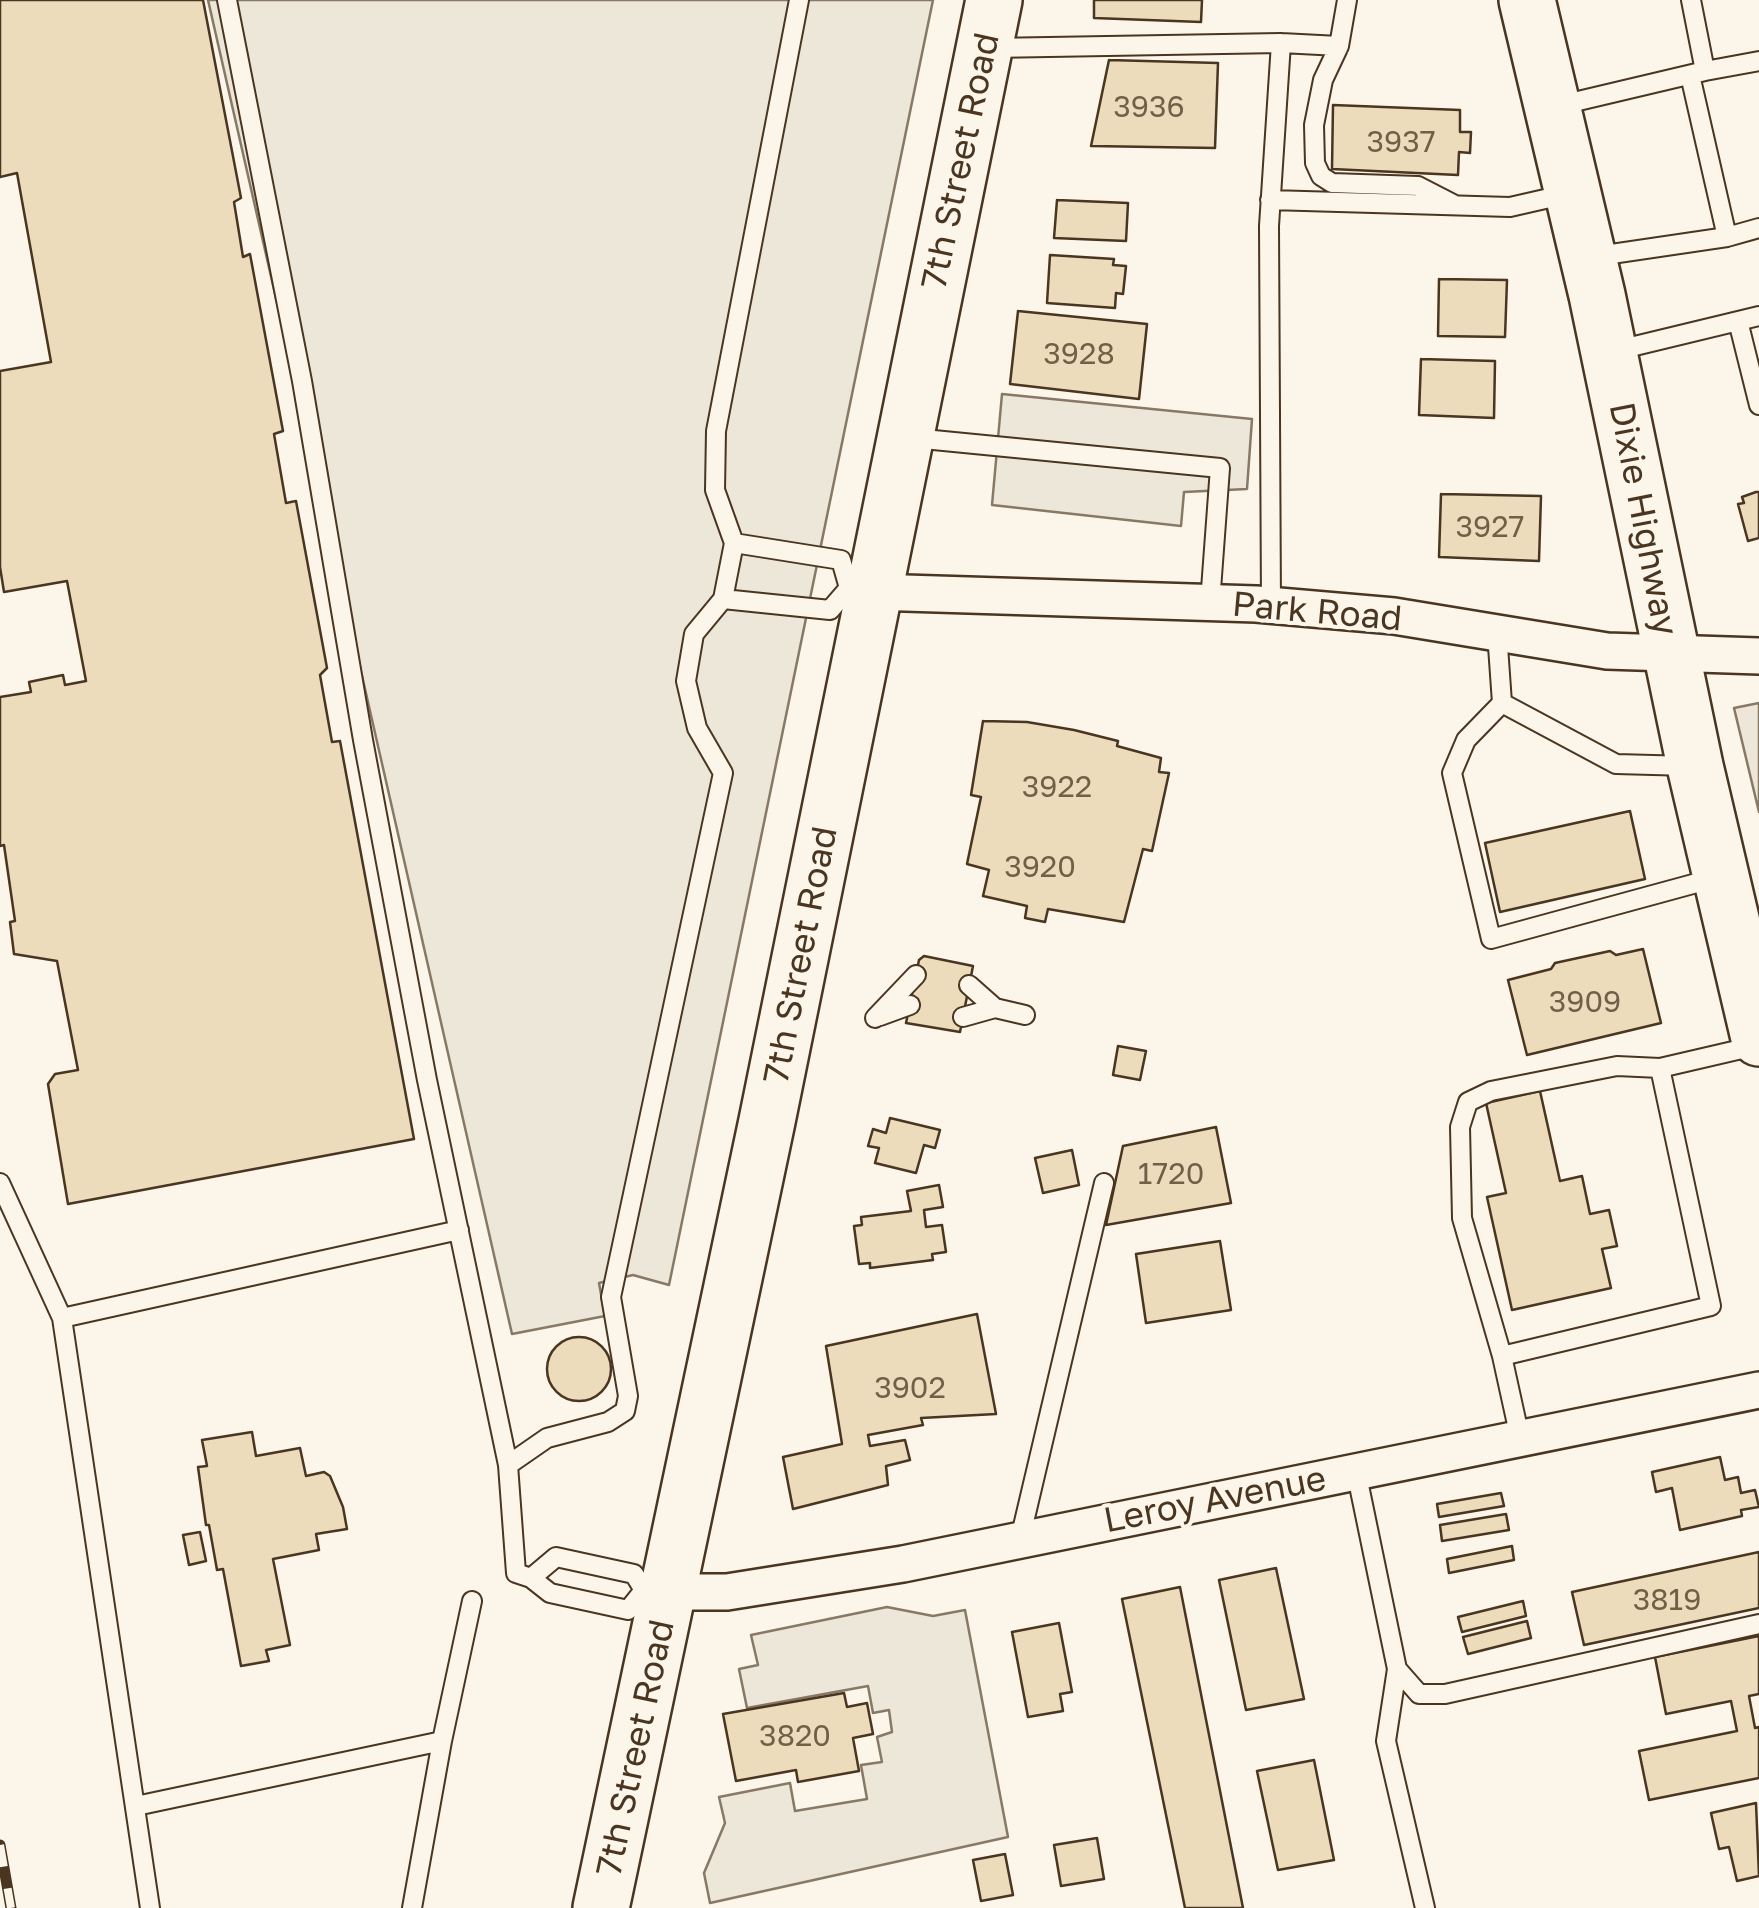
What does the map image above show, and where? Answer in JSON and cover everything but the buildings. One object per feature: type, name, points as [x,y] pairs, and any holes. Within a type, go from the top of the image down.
[{"type":"main road","name":"Dixie Highway","points":[[1527,0],[1610,352],[1694,766],[1759,1041]]},
{"type":"main road","name":"7th Street Road","points":[[601,1908],[656,1591],[768,1121],[861,590],[904,437],[989,24]]},
{"type":"street","name":"Park Road","points":[[861,590],[1271,606],[1394,616],[1607,651],[1759,656]]},
{"type":"street","name":"Leroy Avenue","points":[[656,1591],[728,1592],[903,1564],[1759,1390]]},
{"type":"lane","points":[[227,0],[302,381],[372,790],[508,1465],[516,1573],[531,1578],[550,1594],[628,1610],[656,1591],[634,1574],[556,1557],[531,1578]]},
{"type":"lane","points":[[508,1465],[548,1438],[608,1422],[625,1412],[628,1396],[611,1297],[722,773],[697,728],[686,682],[694,634],[723,599],[734,543],[715,490],[716,432],[798,0]]},
{"type":"lane","points":[[1347,0],[1339,46],[1323,80],[1314,124],[1315,163],[1321,176],[1332,183],[1418,186],[1457,206]]},
{"type":"lane","points":[[1691,0],[1698,73],[1728,238]]},
{"type":"lane","points":[[989,24],[1339,46]]},
{"type":"lane","points":[[1271,606],[1270,200],[1282,43]]},
{"type":"lane","points":[[1552,107],[1759,61]]},
{"type":"lane","points":[[1270,200],[1510,207],[1572,193]]},
{"type":"lane","points":[[1588,258],[1728,238],[1759,228]]},
{"type":"lane","points":[[1610,352],[1759,316]]},
{"type":"lane","points":[[1738,321],[1759,406]]},
{"type":"lane","points":[[904,437],[1220,468],[1210,603]]},
{"type":"lane","points":[[723,599],[830,610],[861,590],[840,560],[734,543]]},
{"type":"lane","points":[[1498,632],[1502,703],[1466,740],[1452,773],[1491,939],[1720,876]]},
{"type":"lane","points":[[1502,703],[1616,764],[1694,766]]},
{"type":"lane","points":[[910,1005],[875,1018],[916,976]]},
{"type":"lane","points":[[969,986],[996,1008],[1025,1015]]},
{"type":"lane","points":[[963,1016],[996,1008]]},
{"type":"lane","points":[[1520,1438],[1502,1356],[1462,1218],[1460,1127],[1468,1102],[1491,1092],[1617,1066],[1660,1068],[1759,1041]]},
{"type":"lane","points":[[1502,1356],[1711,1306],[1660,1068]]},
{"type":"lane","points":[[0,1183],[62,1318],[150,1908]]},
{"type":"lane","points":[[1020,1539],[1104,1184]]},
{"type":"lane","points":[[62,1318],[459,1230]]},
{"type":"lane","points":[[1356,1471],[1397,1670],[1386,1741],[1425,1908]]},
{"type":"lane","points":[[412,1908],[472,1601]]},
{"type":"lane","points":[[1397,1670],[1420,1694],[1445,1694],[1759,1624]]},
{"type":"lane","points":[[136,1806],[442,1741]]},
{"type":"shaded area","points":[[208,0],[933,0],[669,1285],[633,1275],[599,1283],[605,1316],[512,1334]]},
{"type":"shaded area","points":[[1002,394],[1252,419],[1247,489],[1184,492],[1181,526],[992,505]]},
{"type":"shaded area","points":[[1759,703],[1759,812],[1734,708]]},
{"type":"shaded area","points":[[887,1607],[933,1616],[965,1610],[1008,1837],[710,1903],[704,1873],[725,1823],[719,1797],[790,1783],[795,1811],[867,1799],[861,1765],[882,1762],[877,1737],[892,1732],[889,1710],[873,1713],[868,1686],[747,1708],[739,1669],[758,1665],[751,1635]]},
{"type":"railway","points":[[0,1845],[11,1908]]}]
